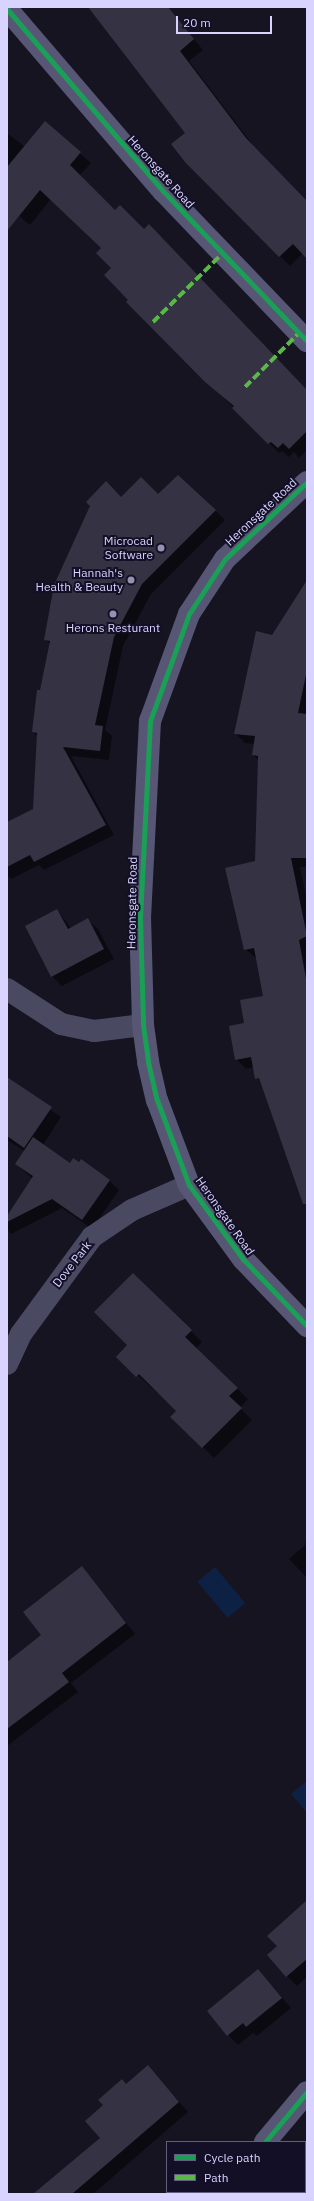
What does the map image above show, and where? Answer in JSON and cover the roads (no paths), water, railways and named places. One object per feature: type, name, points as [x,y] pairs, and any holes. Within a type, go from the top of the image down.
[{"type":"street","name":"Heronsgate Road","points":[[7,9],[164,191],[307,341]]},
{"type":"street","name":"Heronsgate Road","points":[[307,482],[225,559],[189,614],[150,721],[140,916],[143,1026],[157,1100],[189,1185],[243,1260],[307,1326]]},
{"type":"street","points":[[7,989],[61,1024],[94,1030],[143,1026]]},
{"type":"street","name":"Dove Park","points":[[7,1364],[21,1334],[92,1237],[132,1210],[189,1185]]},
{"type":"street","points":[[267,2141],[307,2092]]},
{"type":"water","points":[[215,1567],[245,1603],[228,1618],[197,1582]]},
{"type":"water","points":[[307,1781],[307,1813],[291,1794]]},
{"type":"place","name":"Microcad Software","points":[[161,548]]},
{"type":"place","name":"Hannah's Health & Beauty","points":[[131,580]]},
{"type":"place","name":"Herons Resturant","points":[[113,614]]}]
